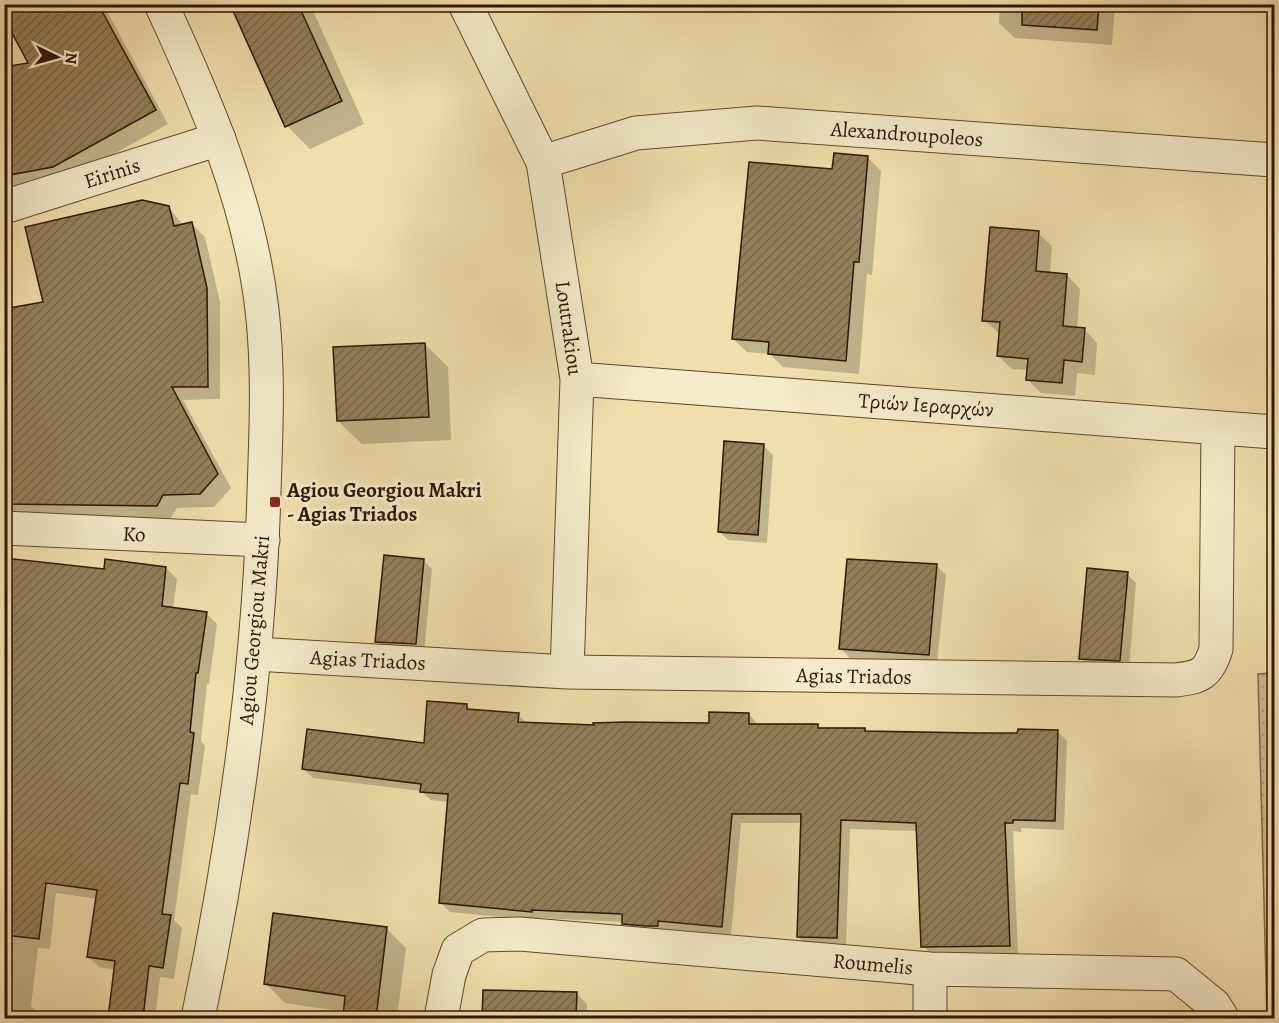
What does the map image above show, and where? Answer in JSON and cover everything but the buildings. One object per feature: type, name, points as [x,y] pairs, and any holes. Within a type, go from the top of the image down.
[{"type":"street","name":"Agiou Georgiou Makri","points":[[161,4],[219,139],[247,227],[262,309],[267,394],[263,540],[255,654],[218,923],[198,1018]]},
{"type":"street","name":"Loutrakiou","points":[[465,4],[543,162],[577,379],[567,672]]},
{"type":"street","name":"Alexandroupoleos","points":[[543,162],[636,133],[757,123],[1275,160]]},
{"type":"street","name":"Eirinis","points":[[4,207],[219,139]]},
{"type":"street","name":"Τριών Ιεραρχών","points":[[577,379],[1275,432]]},
{"type":"street","name":"Agias Triados","points":[[255,654],[567,672],[1176,680],[1195,678],[1210,667],[1216,649],[1218,428]]},
{"type":"street","name":"Ko","points":[[4,528],[263,540]]},
{"type":"street","name":"Roumelis","points":[[441,1018],[449,975],[459,950],[483,935],[520,934],[930,969],[1176,974],[1218,1012]]},
{"type":"street","points":[[930,969],[930,1018]]},
{"type":"shaded area","points":[[1274,673],[1274,1018],[1267,1018],[1258,674]]},
{"type":"place","name":"Agiou Georgiou Makri - Agias Triados","points":[[275,502]]}]
